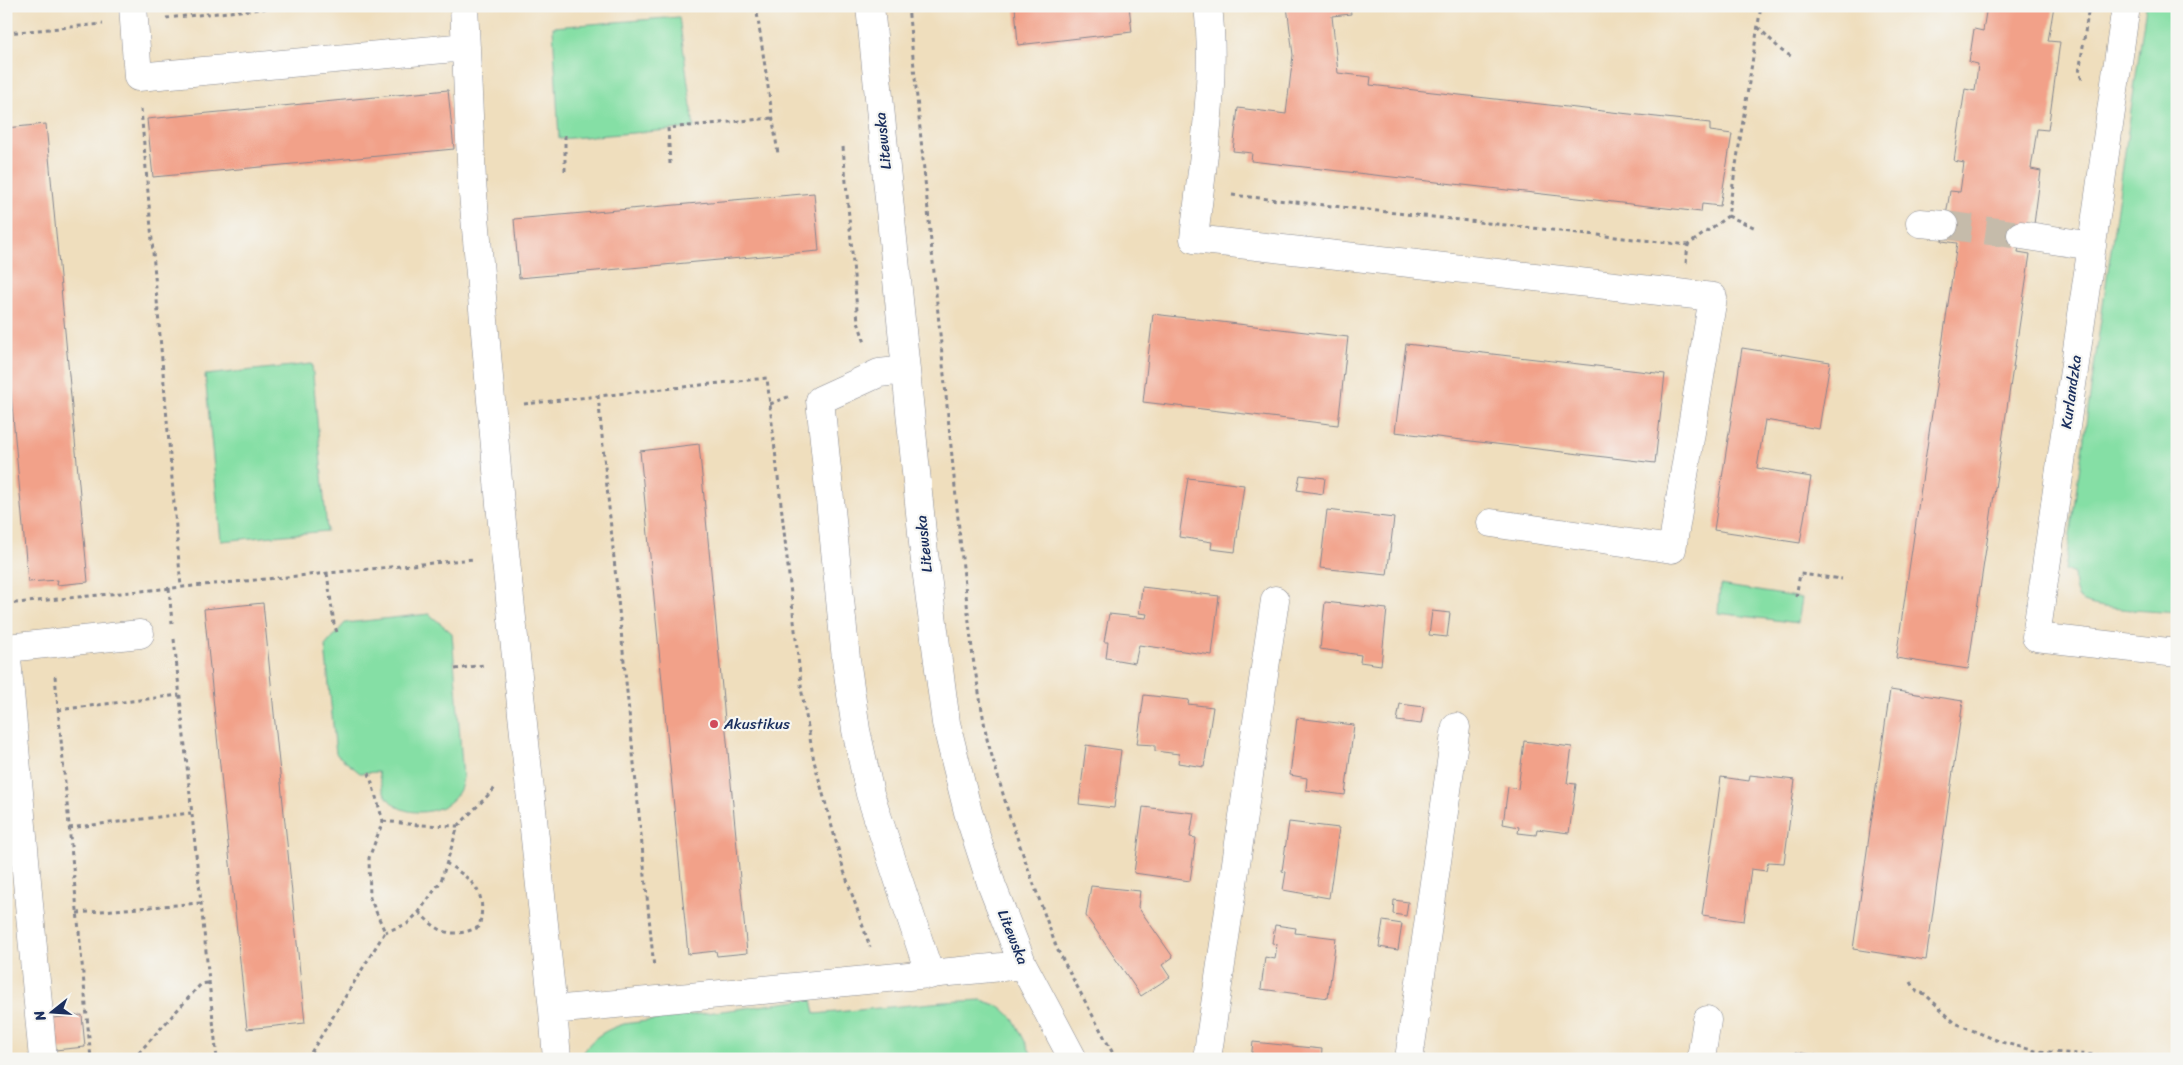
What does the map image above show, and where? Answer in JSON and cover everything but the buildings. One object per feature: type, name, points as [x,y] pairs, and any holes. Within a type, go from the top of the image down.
[{"type":"street","points":[[133,6],[138,77],[466,47]]},
{"type":"street","points":[[464,6],[472,182],[491,408],[557,1059]]},
{"type":"street","name":"Litewska","points":[[870,6],[925,562],[946,723],[968,812],[992,886],[1023,965],[1073,1059]]},
{"type":"street","points":[[1208,6],[1212,40],[1212,78],[1194,239],[1713,297],[1672,549],[1491,523]]},
{"type":"street","name":"Kurlandzka","points":[[2126,6],[2036,637],[2177,653]]},
{"type":"street","points":[[2021,235],[2092,246]]},
{"type":"street","points":[[906,370],[879,373],[820,400],[846,659],[856,730],[870,794],[930,974]]},
{"type":"street","points":[[1207,1059],[1275,600]]},
{"type":"street","points":[[43,1059],[7,648],[140,634]]},
{"type":"street","points":[[1408,1059],[1456,727]]},
{"type":"street","points":[[553,1010],[1023,965]]},
{"type":"street","points":[[1701,1059],[1707,1020]]},
{"type":"path","points":[[756,6],[778,154]]},
{"type":"path","points":[[908,6],[961,549],[973,658],[987,739],[1010,818],[1057,950],[1116,1059]]},
{"type":"path","points":[[1199,192],[1688,244],[1728,216],[1761,6]]},
{"type":"path","points":[[6,8],[9,32]]},
{"type":"path","points":[[1758,27],[1782,52],[1794,58]]},
{"type":"path","points":[[138,77],[181,587]]},
{"type":"path","points":[[670,164],[668,128],[772,118]]},
{"type":"path","points":[[565,135],[565,174]]},
{"type":"path","points":[[844,147],[858,322],[867,352],[879,373]]},
{"type":"path","points":[[1728,216],[1756,228]]},
{"type":"path","points":[[1683,294],[1688,244]]},
{"type":"path","points":[[491,408],[767,378],[802,693],[814,760],[844,871],[882,980]]},
{"type":"path","points":[[598,395],[658,1001]]},
{"type":"path","points":[[6,604],[505,556]]},
{"type":"path","points":[[327,573],[334,624],[338,632]]},
{"type":"path","points":[[1796,597],[1800,574],[1842,580]]},
{"type":"path","points":[[169,588],[173,627]]},
{"type":"path","points":[[174,637],[216,1059]]},
{"type":"path","points":[[52,643],[91,1059]]},
{"type":"path","points":[[58,710],[180,695]]},
{"type":"path","points":[[307,1059],[385,932],[407,924],[419,912],[441,880],[458,826],[492,790],[512,776],[527,772]]},
{"type":"path","points":[[369,773],[383,822],[369,858],[370,898],[385,932]]},
{"type":"path","points":[[69,828],[191,814]]},
{"type":"path","points":[[383,822],[458,826]]},
{"type":"path","points":[[419,912],[432,926],[444,932],[463,934],[479,927],[483,910],[477,888],[464,875],[446,863]]},
{"type":"path","points":[[78,913],[200,903]]},
{"type":"path","points":[[1911,982],[1917,992],[1925,994],[1954,1023],[2001,1042],[2036,1051],[2153,1059]]},
{"type":"path","points":[[133,1059],[201,984],[208,983]]},
{"type":"green space","points":[[2146,6],[2177,6],[2177,613],[2126,610],[2088,603],[2081,600],[2077,595],[2074,574],[2065,570]]},
{"type":"green space","points":[[679,17],[694,128],[559,139],[553,27]]},
{"type":"green space","points":[[312,364],[327,531],[221,541],[205,375]]},
{"type":"green space","points":[[1720,585],[1802,598],[1798,623],[1718,613]]},
{"type":"green space","points":[[429,614],[452,633],[463,778],[458,793],[445,806],[426,812],[415,812],[397,807],[387,798],[378,772],[360,773],[336,754],[325,646],[345,623]]},
{"type":"green space","points":[[812,999],[815,1014],[982,1000],[1001,1007],[1013,1018],[1034,1059],[581,1059],[588,1046],[598,1036],[624,1024]]},
{"type":"tunnel","points":[[1944,225],[2021,235]]},
{"type":"place","name":"Akustikus","points":[[714,724]]}]
